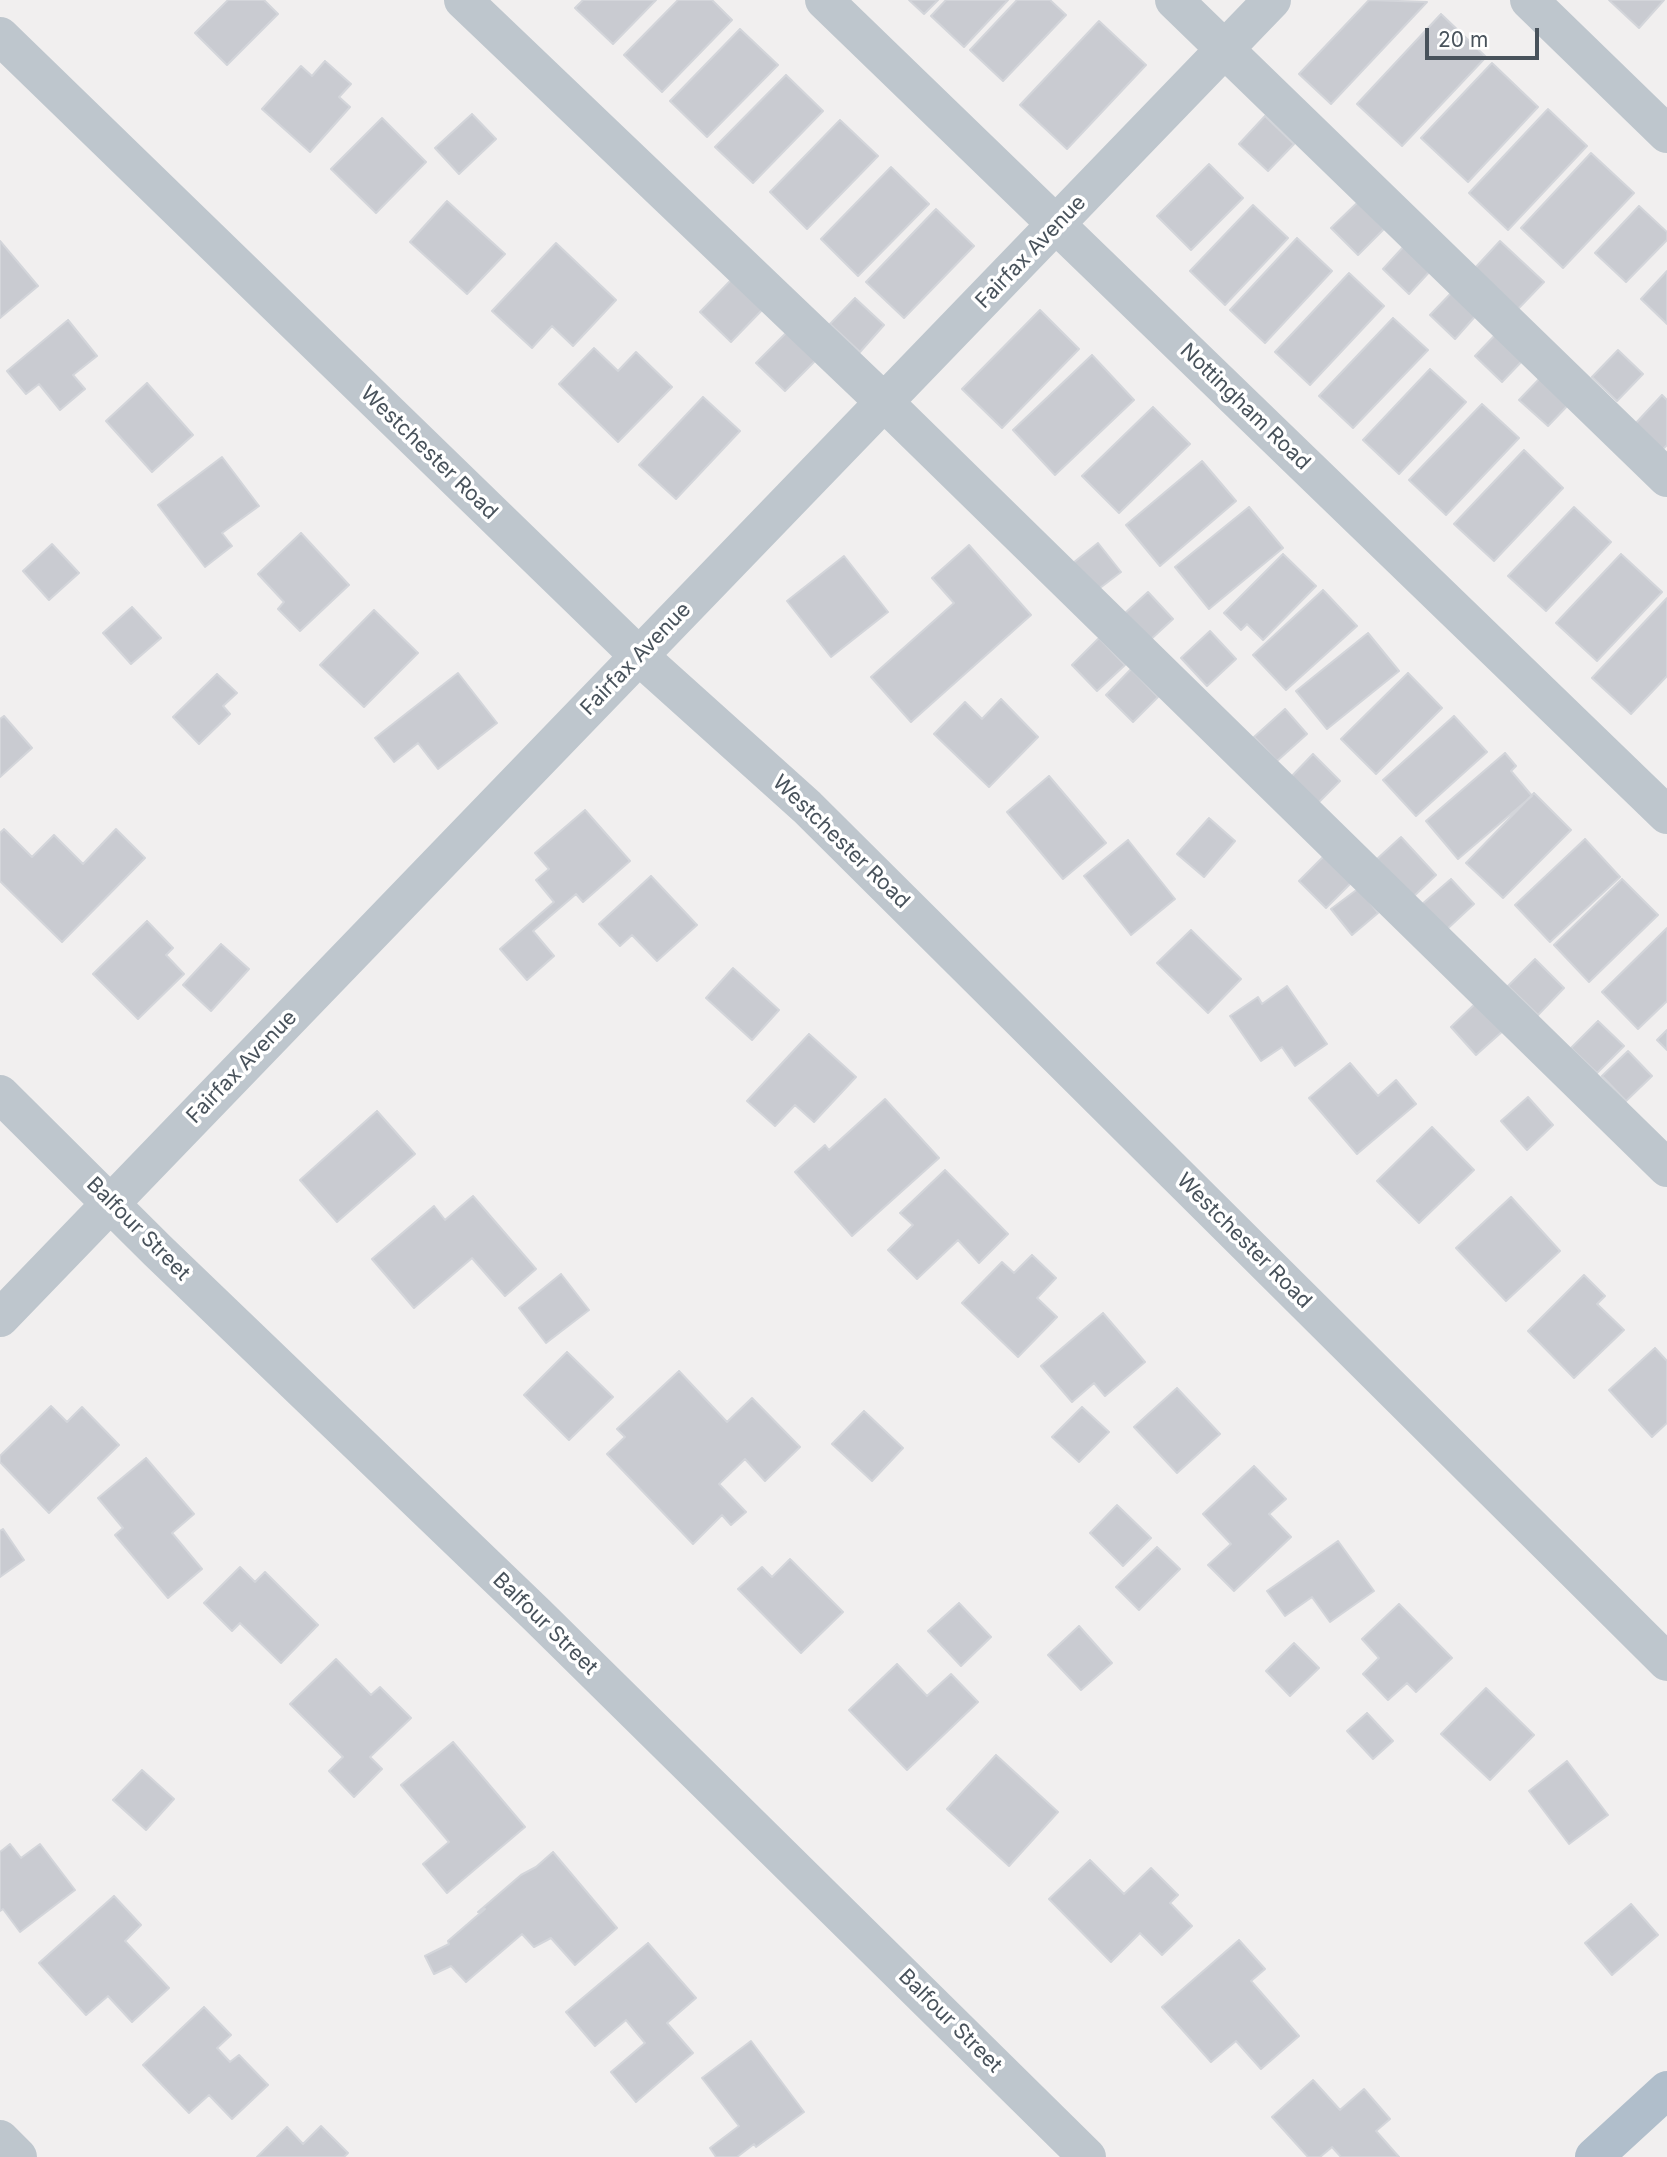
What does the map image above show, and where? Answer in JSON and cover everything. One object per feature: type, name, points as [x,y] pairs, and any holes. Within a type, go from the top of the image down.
[{"type":"main road","points":[[1594,2157],[1667,2091]]},
{"type":"street","points":[[463,0],[885,403],[1667,1168]]},
{"type":"street","name":"Nottingham Road","points":[[824,0],[1667,815]]},
{"type":"street","points":[[1174,0],[1667,478]]},
{"type":"street","name":"Fairfax Avenue","points":[[0,1318],[1272,0]]},
{"type":"street","points":[[1529,0],[1667,134]]},
{"type":"street","name":"Westchester Road","points":[[0,36],[639,656],[807,807],[1667,1662]]},
{"type":"street","name":"Balfour Street","points":[[0,1094],[158,1251],[536,1614],[1087,2157]]},
{"type":"street","points":[[0,2139],[18,2157]]},
{"type":"building","points":[[228,0],[264,0],[278,14],[227,65],[195,33]]},
{"type":"building","points":[[583,0],[656,0],[613,44],[575,8]]},
{"type":"building","points":[[678,0],[712,0],[732,20],[662,92],[624,55]]},
{"type":"building","points":[[909,0],[938,0],[924,14]]},
{"type":"building","points":[[946,0],[1008,0],[964,47],[931,16]]},
{"type":"building","points":[[1017,0],[1050,0],[1066,15],[1003,81],[970,50]]},
{"type":"building","points":[[1369,0],[1427,2],[1331,104],[1299,74]]},
{"type":"building","points":[[1609,0],[1664,0],[1639,28]]},
{"type":"building","points":[[1441,14],[1486,57],[1402,146],[1357,104]]},
{"type":"building","points":[[1099,21],[1146,65],[1067,149],[1020,105]]},
{"type":"building","points":[[740,29],[778,65],[707,137],[670,101]]},
{"type":"building","points":[[325,61],[351,84],[339,97],[350,107],[310,152],[262,109],[301,66],[312,76]]},
{"type":"building","points":[[1492,63],[1538,107],[1468,182],[1421,138]]},
{"type":"building","points":[[786,75],[823,111],[753,183],[715,147]]},
{"type":"building","points":[[1548,109],[1587,146],[1508,230],[1469,193]]},
{"type":"building","points":[[472,114],[496,139],[459,174],[435,148]]},
{"type":"building","points":[[1265,116],[1294,144],[1268,171],[1239,144]]},
{"type":"building","points":[[382,118],[426,162],[376,213],[331,169]]},
{"type":"building","points":[[840,120],[878,156],[807,229],[770,192]]},
{"type":"building","points":[[1591,153],[1634,193],[1563,268],[1521,228]]},
{"type":"building","points":[[1209,164],[1243,198],[1191,250],[1157,216]]},
{"type":"building","points":[[891,167],[929,204],[858,276],[821,239]]},
{"type":"building","points":[[447,201],[505,254],[467,294],[410,242]]},
{"type":"building","points":[[1358,202],[1384,229],[1358,255],[1331,228]]},
{"type":"building","points":[[1253,205],[1288,238],[1225,305],[1190,271]]},
{"type":"building","points":[[1639,206],[1667,232],[1667,240],[1626,282],[1595,253]]},
{"type":"building","points":[[936,209],[974,246],[904,318],[866,282]]},
{"type":"building","points":[[1297,238],[1332,271],[1265,343],[1230,310]]},
{"type":"building","points":[[0,241],[38,286],[0,318]]},
{"type":"building","points":[[1500,241],[1544,282],[1518,309],[1475,268]]},
{"type":"building","points":[[556,243],[616,300],[573,346],[552,326],[532,348],[492,311]]},
{"type":"building","points":[[1406,244],[1432,269],[1409,294],[1383,269]]},
{"type":"building","points":[[1667,271],[1667,324],[1641,299]]},
{"type":"building","points":[[1349,273],[1384,306],[1310,385],[1275,352]]},
{"type":"building","points":[[732,279],[763,309],[731,342],[700,312]]},
{"type":"building","points":[[1455,289],[1479,312],[1455,339],[1430,315]]},
{"type":"building","points":[[855,298],[884,325],[860,352],[830,324]]},
{"type":"building","points":[[1040,310],[1079,349],[1002,428],[962,389]]},
{"type":"building","points":[[1393,318],[1428,350],[1353,428],[1319,396]]},
{"type":"building","points":[[68,320],[97,356],[73,375],[85,389],[60,410],[39,384],[26,394],[7,371]]},
{"type":"building","points":[[787,332],[816,360],[785,391],[756,363]]},
{"type":"building","points":[[1498,332],[1525,358],[1502,382],[1475,356]]},
{"type":"building","points":[[594,348],[618,371],[636,352],[672,387],[618,442],[559,384]]},
{"type":"building","points":[[1618,350],[1643,374],[1617,401],[1592,377]]},
{"type":"building","points":[[1092,355],[1134,400],[1055,475],[1013,430]]},
{"type":"building","points":[[1430,369],[1466,402],[1399,474],[1363,440]]},
{"type":"building","points":[[1543,375],[1572,401],[1548,426],[1519,400]]},
{"type":"building","points":[[147,383],[193,435],[152,472],[106,421]]},
{"type":"building","points":[[1662,395],[1667,400],[1667,445],[1662,450],[1635,424]]},
{"type":"building","points":[[703,397],[740,431],[676,499],[639,465]]},
{"type":"building","points":[[1482,404],[1519,438],[1446,515],[1409,480]]},
{"type":"building","points":[[1153,407],[1190,444],[1119,513],[1082,476]]},
{"type":"building","points":[[1524,450],[1563,488],[1494,561],[1454,524]]},
{"type":"building","points":[[222,457],[259,506],[222,533],[232,546],[205,567],[158,505]]},
{"type":"building","points":[[1202,461],[1236,501],[1160,566],[1126,525]]},
{"type":"building","points":[[1249,507],[1283,548],[1209,609],[1175,567]]},
{"type":"building","points":[[1574,507],[1611,542],[1546,611],[1508,576]]},
{"type":"building","points":[[301,533],[349,585],[300,631],[278,609],[284,602],[258,574]]},
{"type":"building","points":[[1098,543],[1121,572],[1096,591],[1073,563]]},
{"type":"building","points":[[52,544],[79,573],[49,600],[23,571]]},
{"type":"building","points":[[969,545],[1031,615],[911,722],[871,677],[954,603],[932,578]]},
{"type":"building","points":[[1283,554],[1316,586],[1263,640],[1247,624],[1241,630],[1224,613]]},
{"type":"building","points":[[1621,554],[1662,592],[1597,661],[1556,623]]},
{"type":"building","points":[[844,556],[888,612],[831,657],[787,601]]},
{"type":"building","points":[[1323,590],[1357,626],[1286,690],[1253,655]]},
{"type":"building","points":[[1148,592],[1173,619],[1149,641],[1124,614]]},
{"type":"building","points":[[1667,598],[1667,676],[1631,714],[1592,678]]},
{"type":"building","points":[[132,607],[161,638],[131,664],[103,633]]},
{"type":"building","points":[[374,610],[418,653],[364,707],[320,665]]},
{"type":"building","points":[[1210,631],[1236,659],[1207,686],[1181,658]]},
{"type":"building","points":[[1368,633],[1399,671],[1327,729],[1296,691]]},
{"type":"building","points":[[1099,638],[1125,665],[1097,691],[1072,665]]},
{"type":"building","points":[[1131,669],[1158,697],[1133,722],[1106,695]]},
{"type":"building","points":[[458,673],[497,723],[438,769],[418,743],[394,762],[375,738]]},
{"type":"building","points":[[1408,673],[1442,708],[1376,774],[1341,739]]},
{"type":"building","points":[[217,674],[237,693],[223,706],[230,714],[199,744],[173,717]]},
{"type":"building","points":[[1001,699],[1038,737],[989,787],[934,734],[965,702],[982,719]]},
{"type":"building","points":[[1285,709],[1307,734],[1277,761],[1254,737]]},
{"type":"building","points":[[4,716],[32,748],[0,777],[0,719]]},
{"type":"building","points":[[1454,716],[1487,752],[1416,816],[1383,780]]},
{"type":"building","points":[[1505,753],[1516,766],[1511,771],[1532,796],[1458,859],[1426,821]]},
{"type":"building","points":[[1313,754],[1340,781],[1315,806],[1289,779]]},
{"type":"building","points":[[1049,776],[1106,843],[1063,879],[1007,812]]},
{"type":"building","points":[[1534,793],[1571,830],[1503,898],[1466,863]]},
{"type":"building","points":[[585,810],[630,861],[583,902],[576,894],[533,931],[554,956],[527,980],[500,949],[554,902],[536,880],[549,869],[535,853]]},
{"type":"building","points":[[1209,818],[1235,841],[1204,877],[1177,854]]},
{"type":"building","points":[[4,829],[32,857],[54,835],[83,864],[116,829],[145,858],[62,942],[0,881],[0,833]]},
{"type":"building","points":[[1401,837],[1436,875],[1413,897],[1377,859]]},
{"type":"building","points":[[1585,839],[1620,877],[1550,942],[1515,905]]},
{"type":"building","points":[[1128,840],[1175,899],[1131,935],[1084,876]]},
{"type":"building","points":[[1328,852],[1355,879],[1326,908],[1299,881]]},
{"type":"building","points":[[651,876],[697,925],[657,961],[632,935],[620,946],[599,924]]},
{"type":"building","points":[[1451,879],[1474,904],[1445,931],[1421,905]]},
{"type":"building","points":[[1622,879],[1658,915],[1589,982],[1554,945]]},
{"type":"building","points":[[1359,888],[1378,913],[1352,935],[1331,909]]},
{"type":"building","points":[[147,921],[173,948],[166,955],[184,974],[138,1019],[93,974]]},
{"type":"building","points":[[1667,928],[1667,1001],[1638,1029],[1602,992]]},
{"type":"building","points":[[1191,930],[1241,979],[1208,1013],[1157,963]]},
{"type":"building","points":[[221,944],[249,969],[211,1011],[183,985]]},
{"type":"building","points":[[1535,959],[1564,988],[1538,1015],[1508,986]]},
{"type":"building","points":[[733,968],[779,1010],[752,1040],[706,998]]},
{"type":"building","points":[[1287,986],[1327,1044],[1295,1066],[1282,1047],[1261,1061],[1230,1016],[1258,997],[1262,1004]]},
{"type":"building","points":[[1478,1001],[1504,1030],[1476,1055],[1451,1027]]},
{"type":"building","points":[[1598,1021],[1624,1046],[1597,1073],[1571,1048]]},
{"type":"building","points":[[1667,1030],[1667,1050],[1657,1040]]},
{"type":"building","points":[[809,1034],[856,1077],[814,1122],[795,1105],[775,1126],[747,1101]]},
{"type":"building","points":[[1628,1051],[1652,1076],[1626,1101],[1602,1076]]},
{"type":"building","points":[[1350,1063],[1378,1096],[1396,1080],[1416,1104],[1357,1154],[1309,1098]]},
{"type":"building","points":[[1528,1097],[1553,1125],[1527,1150],[1501,1121]]},
{"type":"building","points":[[885,1099],[939,1158],[852,1236],[795,1172],[825,1145],[829,1150]]},
{"type":"building","points":[[377,1111],[415,1154],[337,1222],[300,1180]]},
{"type":"building","points":[[1432,1127],[1474,1170],[1419,1223],[1377,1181]]},
{"type":"building","points":[[945,1170],[1008,1234],[979,1263],[958,1240],[917,1279],[888,1250],[913,1225],[900,1213]]},
{"type":"building","points":[[473,1196],[536,1269],[505,1296],[472,1258],[414,1308],[372,1259],[434,1206],[445,1220]]},
{"type":"building","points":[[1511,1197],[1560,1251],[1506,1301],[1456,1248]]},
{"type":"building","points":[[1032,1255],[1056,1278],[1037,1298],[1057,1317],[1018,1357],[962,1303],[1002,1262],[1014,1273]]},
{"type":"building","points":[[561,1274],[589,1310],[546,1343],[519,1308]]},
{"type":"building","points":[[1584,1275],[1605,1296],[1597,1304],[1624,1330],[1574,1378],[1528,1331]]},
{"type":"building","points":[[1103,1313],[1145,1362],[1105,1396],[1094,1383],[1072,1402],[1041,1366]]},
{"type":"building","points":[[1655,1348],[1667,1361],[1667,1423],[1652,1437],[1609,1390]]},
{"type":"building","points":[[567,1352],[613,1397],[569,1440],[524,1395]]},
{"type":"building","points":[[679,1371],[727,1422],[752,1398],[800,1447],[765,1481],[745,1459],[719,1484],[746,1512],[731,1525],[722,1515],[693,1544],[607,1454],[625,1437],[617,1429]]},
{"type":"building","points":[[1177,1388],[1220,1434],[1177,1473],[1134,1427]]},
{"type":"building","points":[[51,1406],[67,1422],[82,1407],[119,1445],[49,1513],[0,1462],[0,1456]]},
{"type":"building","points":[[1082,1407],[1109,1432],[1079,1462],[1052,1437]]},
{"type":"building","points":[[864,1411],[903,1448],[872,1481],[832,1444]]},
{"type":"building","points":[[146,1458],[194,1514],[172,1533],[202,1569],[168,1598],[115,1535],[123,1528],[98,1498]]},
{"type":"building","points":[[1254,1466],[1286,1499],[1269,1514],[1291,1537],[1234,1591],[1208,1565],[1231,1544],[1203,1514]]},
{"type":"building","points":[[1117,1505],[1151,1538],[1123,1566],[1090,1533]]},
{"type":"building","points":[[3,1529],[24,1560],[0,1577],[0,1531]]},
{"type":"building","points":[[1338,1541],[1374,1591],[1330,1622],[1312,1597],[1285,1616],[1267,1591]]},
{"type":"building","points":[[1157,1547],[1180,1569],[1139,1610],[1116,1587]]},
{"type":"building","points":[[790,1559],[843,1612],[801,1653],[738,1589],[762,1567],[772,1577]]},
{"type":"building","points":[[240,1567],[255,1582],[265,1572],[318,1625],[281,1663],[240,1623],[232,1631],[204,1603]]},
{"type":"building","points":[[959,1603],[991,1637],[961,1666],[928,1631]]},
{"type":"building","points":[[1399,1604],[1452,1658],[1416,1692],[1407,1683],[1388,1700],[1363,1674],[1379,1658],[1362,1639]]},
{"type":"building","points":[[1079,1626],[1112,1663],[1081,1690],[1048,1655]]},
{"type":"building","points":[[1294,1643],[1319,1668],[1290,1696],[1266,1671]]},
{"type":"building","points":[[336,1659],[371,1695],[380,1687],[411,1718],[370,1757],[382,1769],[354,1797],[329,1771],[343,1757],[290,1704]]},
{"type":"building","points":[[897,1664],[927,1696],[951,1674],[978,1702],[907,1770],[849,1710]]},
{"type":"building","points":[[1486,1688],[1534,1735],[1490,1780],[1441,1734]]},
{"type":"building","points":[[1367,1713],[1393,1741],[1373,1759],[1347,1731]]},
{"type":"building","points":[[453,1742],[525,1827],[447,1893],[423,1864],[449,1842],[401,1785]]},
{"type":"building","points":[[996,1755],[1058,1812],[1009,1866],[947,1809]]},
{"type":"building","points":[[1567,1761],[1608,1815],[1569,1844],[1529,1791]]},
{"type":"building","points":[[142,1770],[174,1799],[146,1830],[113,1800]]},
{"type":"building","points":[[10,1844],[21,1858],[40,1844],[75,1890],[20,1932],[3,1909],[0,1911],[0,1852]]},
{"type":"building","points":[[553,1852],[617,1928],[575,1965],[551,1938],[534,1947],[522,1934],[466,1982],[451,1966],[434,1974],[425,1956],[449,1944],[448,1941],[485,1909],[478,1912]]},
{"type":"building","points":[[1090,1860],[1124,1894],[1151,1868],[1178,1895],[1170,1903],[1192,1926],[1162,1955],[1140,1933],[1111,1962],[1049,1899]]},
{"type":"building","points":[[114,1896],[141,1925],[125,1941],[169,1988],[132,2022],[108,1996],[86,2015],[39,1963]]},
{"type":"building","points":[[1631,1904],[1658,1935],[1612,1975],[1585,1943]]},
{"type":"building","points":[[1239,1940],[1265,1969],[1251,1981],[1299,2036],[1261,2069],[1236,2041],[1211,2062],[1162,2007]]},
{"type":"building","points":[[648,1943],[696,1998],[667,2023],[693,2053],[636,2102],[611,2072],[645,2043],[626,2020],[595,2046],[566,2012]]},
{"type":"building","points":[[204,2007],[231,2035],[217,2048],[230,2062],[239,2055],[268,2085],[232,2119],[209,2095],[189,2113],[143,2065]]},
{"type":"building","points":[[751,2041],[804,2112],[756,2147],[754,2144],[737,2157],[716,2157],[710,2148],[739,2126],[702,2078]]},
{"type":"building","points":[[1313,2080],[1340,2110],[1364,2089],[1390,2119],[1376,2131],[1399,2157],[1341,2157],[1332,2147],[1320,2157],[1308,2157],[1272,2117]]},
{"type":"building","points":[[321,2126],[348,2153],[344,2157],[257,2157],[287,2127],[303,2144]]}]
